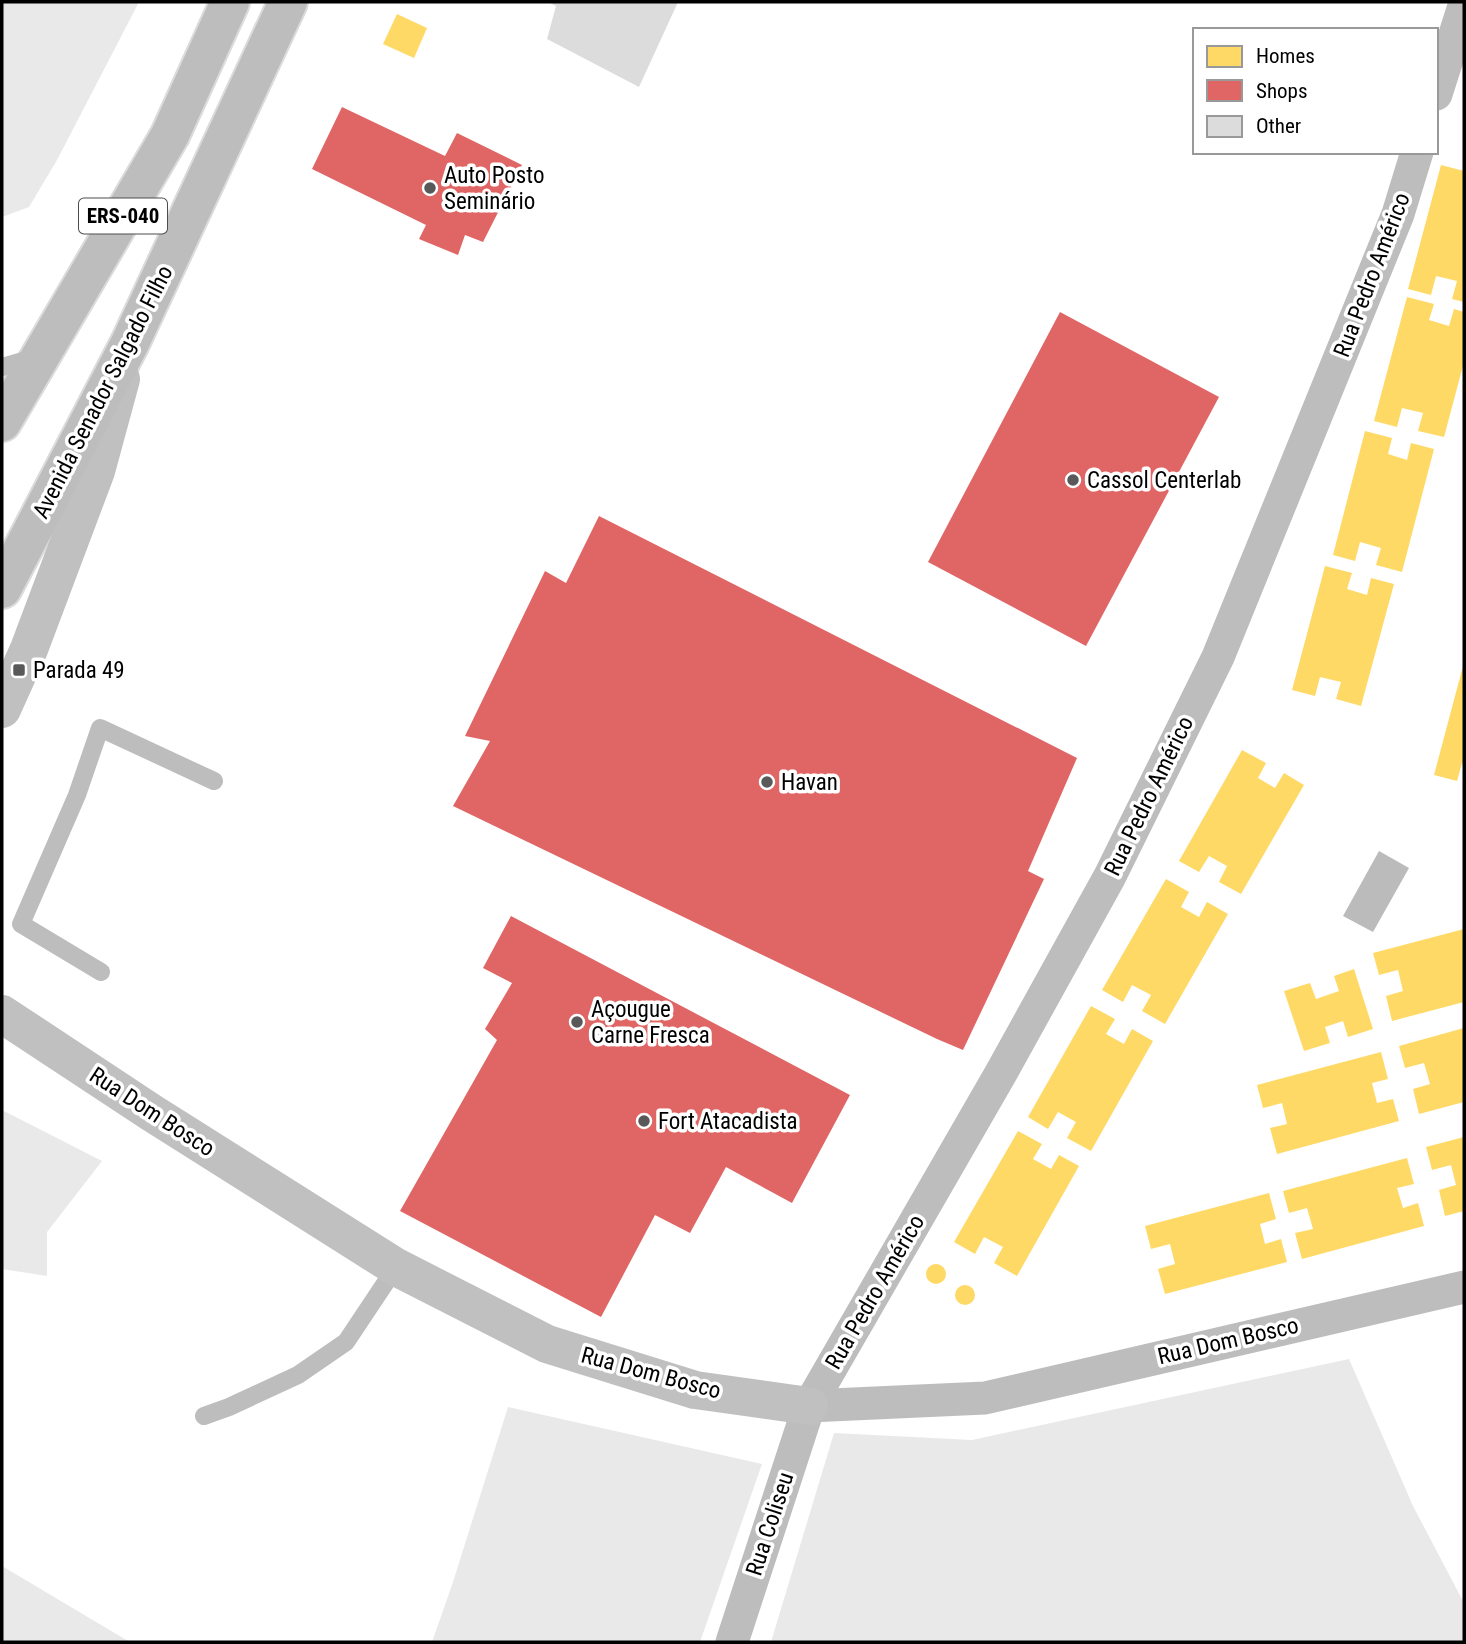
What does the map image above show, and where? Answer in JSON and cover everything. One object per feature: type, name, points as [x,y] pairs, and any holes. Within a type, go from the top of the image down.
[{"type":"main road","name":"ERS-040","points":[[2,422],[170,135],[230,2]]},
{"type":"main road","name":"Avenida Senador Salgado Filho","points":[[2,589],[130,343],[288,2]]},
{"type":"street","points":[[1438,88],[1464,6]]},
{"type":"street","name":"Rua Pedro Américo","points":[[809,1406],[1001,1073],[1110,876],[1218,657],[1398,214],[1417,154]]},
{"type":"street","points":[[2,709],[29,649],[96,471],[130,343]]},
{"type":"street","name":"Rua Dom Bosco","points":[[2,1014],[152,1113],[396,1267],[547,1344],[695,1390],[809,1406],[985,1398],[1464,1287]]},
{"type":"street","name":"Rua Coliseu","points":[[732,1642],[809,1406]]},
{"type":"lane","points":[[2,367],[41,356]]},
{"type":"lane","points":[[102,972],[21,923],[77,794],[100,728],[214,780]]},
{"type":"lane","points":[[204,1416],[298,1374],[346,1342],[396,1267]]},
{"type":"shaded area","points":[[2,2],[139,2],[57,160],[29,207],[2,217]]},
{"type":"shaded area","points":[[1379,851],[1409,868],[1373,932],[1343,916]]},
{"type":"shaded area","points":[[2,1110],[102,1161],[47,1232],[47,1276],[2,1269]]},
{"type":"shaded area","points":[[1349,1359],[1413,1506],[1464,1603],[1464,1642],[771,1642],[834,1433],[972,1440]]},
{"type":"shaded area","points":[[508,1407],[762,1464],[700,1642],[432,1642]]},
{"type":"shaded area","points":[[2,1566],[128,1641],[132,1642],[2,1642]]},
{"type":"building: Homes","points":[[397,14],[427,28],[414,58],[383,44]]},
{"type":"building: Homes","points":[[1441,165],[1464,171],[1464,302],[1452,299],[1457,281],[1436,276],[1431,295],[1408,289]]},
{"type":"building: Homes","points":[[1407,297],[1434,304],[1429,320],[1449,326],[1454,309],[1464,312],[1464,362],[1444,437],[1418,431],[1423,413],[1402,408],[1397,427],[1374,421]]},
{"type":"building: Homes","points":[[1365,431],[1392,438],[1388,454],[1407,460],[1411,443],[1434,449],[1402,572],[1376,565],[1381,548],[1360,542],[1355,561],[1333,555]]},
{"type":"building: Homes","points":[[1325,566],[1352,573],[1347,589],[1367,595],[1371,578],[1394,584],[1361,706],[1336,699],[1341,682],[1320,677],[1315,696],[1292,690]]},
{"type":"building: Homes","points":[[1463,666],[1464,764],[1462,763],[1457,781],[1434,775]]},
{"type":"building: Homes","points":[[1242,750],[1266,763],[1258,778],[1275,788],[1284,773],[1304,785],[1241,894],[1219,882],[1227,866],[1209,856],[1199,872],[1179,861]]},
{"type":"building: Homes","points":[[1166,879],[1189,892],[1181,907],[1199,917],[1207,902],[1228,914],[1165,1024],[1142,1011],[1151,995],[1132,985],[1123,1002],[1102,990]]},
{"type":"building: Homes","points":[[1464,929],[1464,1002],[1392,1021],[1386,996],[1403,991],[1398,970],[1379,975],[1373,953]]},
{"type":"building: Homes","points":[[1354,969],[1373,1029],[1348,1037],[1343,1021],[1325,1027],[1330,1043],[1304,1051],[1284,991],[1310,983],[1316,999],[1339,991],[1334,976]]},
{"type":"building: Homes","points":[[1091,1006],[1115,1019],[1106,1034],[1124,1044],[1132,1029],[1153,1041],[1091,1151],[1067,1138],[1076,1122],[1058,1112],[1048,1129],[1028,1117]]},
{"type":"building: Homes","points":[[1464,1028],[1464,1102],[1419,1114],[1413,1089],[1430,1084],[1424,1063],[1405,1068],[1399,1046]]},
{"type":"building: Homes","points":[[1381,1052],[1388,1079],[1372,1083],[1377,1103],[1393,1099],[1399,1121],[1277,1154],[1270,1128],[1287,1124],[1282,1103],[1263,1108],[1257,1085]]},
{"type":"building: Homes","points":[[1018,1131],[1042,1144],[1033,1159],[1051,1169],[1059,1155],[1079,1166],[1017,1276],[994,1263],[1003,1247],[984,1237],[975,1254],[954,1242]]},
{"type":"building: Homes","points":[[1464,1137],[1464,1211],[1445,1216],[1439,1190],[1456,1185],[1451,1165],[1432,1170],[1426,1147]]},
{"type":"building: Homes","points":[[1407,1158],[1414,1184],[1397,1188],[1403,1208],[1418,1203],[1424,1226],[1302,1259],[1295,1233],[1313,1229],[1307,1208],[1289,1213],[1283,1191]]},
{"type":"building: Homes","points":[[1269,1193],[1276,1219],[1260,1224],[1265,1244],[1281,1239],[1287,1262],[1165,1294],[1158,1269],[1175,1264],[1170,1244],[1151,1249],[1145,1226]]},
{"type":"building: Homes","points":[[936,1264],[943,1267],[946,1274],[943,1281],[936,1284],[929,1281],[926,1274],[929,1267]]},
{"type":"building: Homes","points":[[965,1285],[972,1288],[975,1295],[972,1302],[965,1305],[958,1302],[955,1295],[958,1288]]},
{"type":"building: Shops","name":"Auto Posto Seminário","points":[[342,107],[445,156],[457,133],[522,165],[483,242],[465,235],[458,255],[419,239],[426,225],[312,169]]},
{"type":"building: Shops","name":"Cassol Centerlab","points":[[1060,312],[1219,397],[1086,646],[928,562]]},
{"type":"building: Shops","name":"Havan","points":[[599,516],[1077,758],[1028,871],[1044,879],[963,1050],[453,806],[490,741],[465,736],[545,571],[566,583]]},
{"type":"building: Shops","name":"Fort Atacadista","points":[[511,916],[850,1095],[792,1203],[726,1167],[690,1233],[655,1215],[601,1317],[400,1211],[497,1040],[485,1029],[512,983],[483,968]]},
{"type":"building: Other","points":[[548,2],[678,2],[639,87],[547,39],[556,6]]},
{"type":"place","name":"Auto Posto Seminário","points":[[430,188]]},
{"type":"place","name":"Cassol Centerlab","points":[[1073,480]]},
{"type":"place","name":"Parada 49","points":[[19,670]]},
{"type":"place","name":"Havan","points":[[767,782]]},
{"type":"place","name":"Açougue Carne Fresca","points":[[577,1022]]},
{"type":"place","name":"Fort Atacadista","points":[[644,1121]]}]
